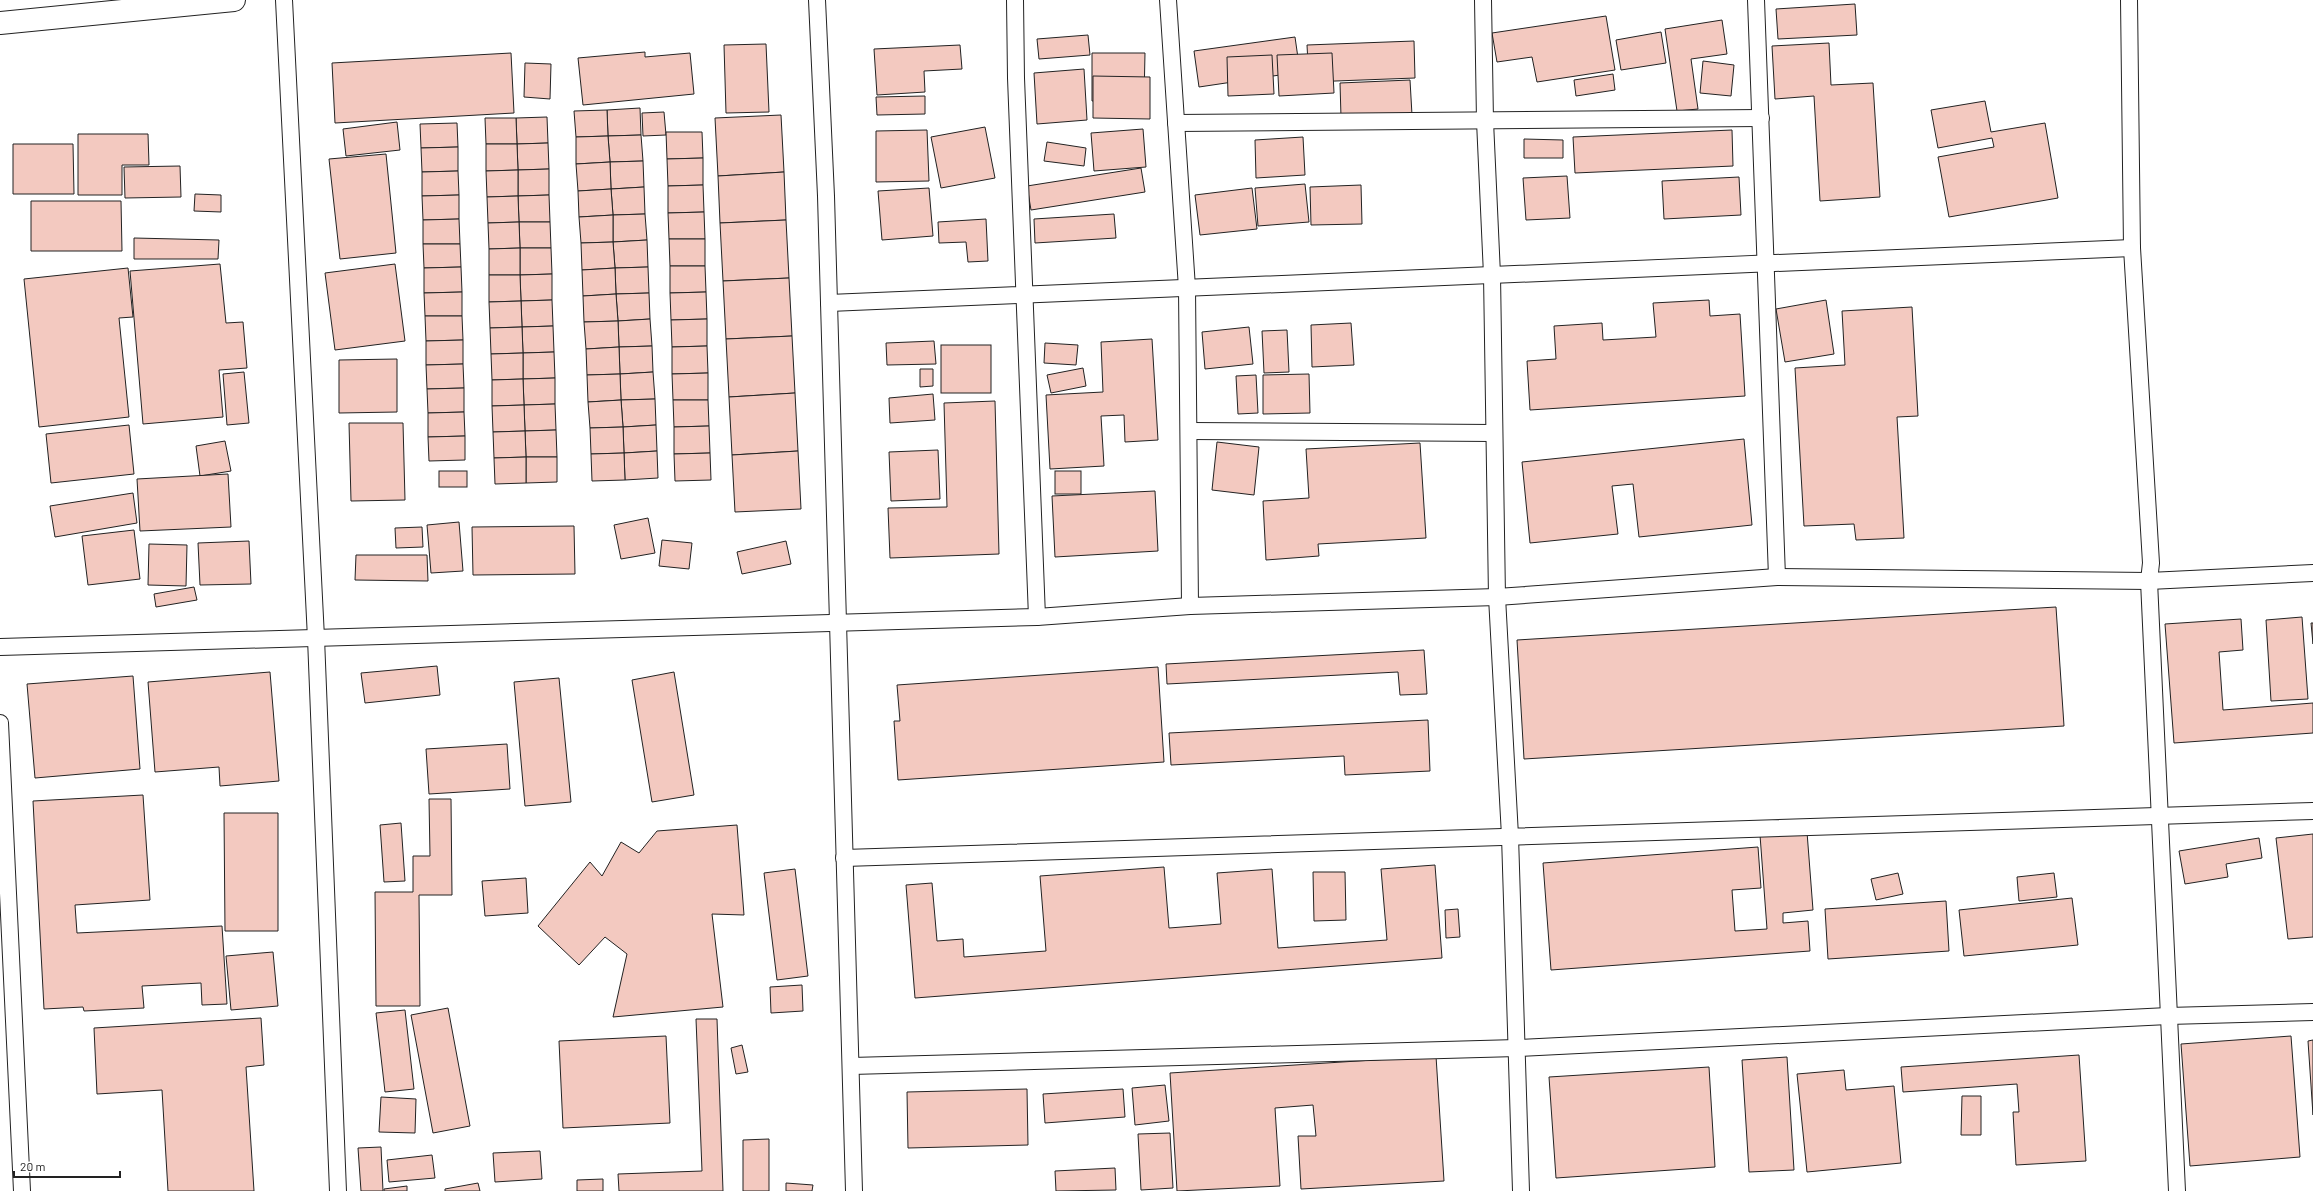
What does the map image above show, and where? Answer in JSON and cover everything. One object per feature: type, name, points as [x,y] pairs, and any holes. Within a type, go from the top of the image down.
[{"type":"street","points":[[0,23],[234,0]]},
{"type":"lane","points":[[284,0],[316,638],[338,1191]]},
{"type":"lane","points":[[817,0],[829,304],[854,1191]]},
{"type":"lane","points":[[1015,0],[1016,78],[1026,295],[1037,617]]},
{"type":"lane","points":[[1168,0],[1187,288],[1190,431],[1190,606]]},
{"type":"lane","points":[[1483,0],[1485,121],[1492,275],[1497,597],[1510,836],[1520,1191]]},
{"type":"lane","points":[[1756,0],[1777,577]]},
{"type":"lane","points":[[2129,0],[2132,248],[2151,562],[2149,581],[2161,816],[2168,1016],[2177,1191]]},
{"type":"lane","points":[[1176,123],[1761,118]]},
{"type":"lane","points":[[829,304],[1765,262],[2132,248]]},
{"type":"lane","points":[[1190,431],[1494,433]]},
{"type":"lane","points":[[0,647],[1037,617],[1190,606],[1497,597],[1777,577],[2149,581],[2313,573]]},
{"type":"lane","points":[[0,723],[4,890],[22,1191]]},
{"type":"lane","points":[[844,858],[2313,812]]},
{"type":"lane","points":[[851,1066],[1517,1048],[2168,1016],[2313,1012]]},
{"type":"building","points":[[1855,4],[1857,35],[1778,39],[1776,9]]},
{"type":"building","points":[[1606,16],[1615,70],[1537,82],[1532,57],[1497,62],[1492,33]]},
{"type":"building","points":[[1722,20],[1727,54],[1691,59],[1698,109],[1677,111],[1665,29]]},
{"type":"building","points":[[1661,32],[1666,63],[1621,70],[1616,40]]},
{"type":"building","points":[[1088,35],[1090,55],[1039,59],[1037,39]]},
{"type":"building","points":[[1295,37],[1300,72],[1199,87],[1194,51]]},
{"type":"building","points":[[1414,41],[1415,78],[1309,82],[1307,45]]},
{"type":"building","points":[[1829,43],[1831,85],[1873,83],[1880,197],[1820,201],[1814,96],[1775,99],[1772,46]]},
{"type":"building","points":[[766,44],[769,112],[726,113],[724,45]]},
{"type":"building","points":[[960,45],[962,69],[924,71],[925,92],[877,95],[874,49]]},
{"type":"building","points":[[645,52],[645,57],[690,53],[694,94],[583,105],[578,58]]},
{"type":"building","points":[[511,53],[514,113],[335,123],[332,63]]},
{"type":"building","points":[[1092,53],[1145,53],[1144,100],[1092,101]]},
{"type":"building","points":[[1332,53],[1334,93],[1279,96],[1277,55]]},
{"type":"building","points":[[1272,55],[1274,94],[1228,96],[1227,57]]},
{"type":"building","points":[[1703,61],[1734,65],[1731,96],[1700,93]]},
{"type":"building","points":[[525,63],[551,64],[550,99],[524,97]]},
{"type":"building","points":[[1084,69],[1087,120],[1037,124],[1034,73]]},
{"type":"building","points":[[1613,74],[1615,90],[1576,96],[1574,80]]},
{"type":"building","points":[[1093,76],[1150,77],[1150,119],[1093,118]]},
{"type":"building","points":[[1410,80],[1412,115],[1341,117],[1340,83]]},
{"type":"building","points":[[925,96],[925,114],[877,115],[876,97]]},
{"type":"building","points":[[1985,101],[1991,132],[2045,123],[2058,198],[1949,217],[1938,157],[1994,147],[1992,138],[1938,148],[1931,110]]},
{"type":"building","points":[[640,108],[641,135],[608,136],[607,110]]},
{"type":"building","points":[[607,110],[608,136],[576,137],[574,111]]},
{"type":"building","points":[[664,112],[666,135],[643,136],[642,113]]},
{"type":"building","points":[[781,115],[784,172],[718,176],[715,118]]},
{"type":"building","points":[[547,117],[548,143],[517,144],[516,118]]},
{"type":"building","points":[[485,118],[516,118],[517,144],[486,144]]},
{"type":"building","points":[[397,122],[400,150],[346,156],[343,129]]},
{"type":"building","points":[[457,123],[458,147],[421,148],[420,124]]},
{"type":"building","points":[[985,127],[995,178],[941,188],[931,137]]},
{"type":"building","points":[[1143,129],[1146,167],[1094,171],[1091,133]]},
{"type":"building","points":[[927,130],[929,181],[876,182],[876,131]]},
{"type":"building","points":[[1732,130],[1733,166],[1575,173],[1573,137]]},
{"type":"building","points":[[666,132],[702,132],[703,158],[667,159]]},
{"type":"building","points":[[78,134],[148,134],[149,165],[122,165],[122,195],[78,195]]},
{"type":"building","points":[[641,135],[643,161],[610,162],[608,136]]},
{"type":"building","points":[[608,136],[610,162],[576,164],[576,137]]},
{"type":"building","points":[[1303,137],[1305,175],[1256,178],[1255,140]]},
{"type":"building","points":[[1524,139],[1563,140],[1563,158],[1524,158]]},
{"type":"building","points":[[1047,142],[1086,148],[1084,166],[1044,161]]},
{"type":"building","points":[[548,143],[549,169],[518,170],[517,144]]},
{"type":"building","points":[[13,144],[73,144],[74,194],[13,194]]},
{"type":"building","points":[[486,144],[517,144],[518,170],[486,171]]},
{"type":"building","points":[[458,147],[458,171],[422,172],[421,148]]},
{"type":"building","points":[[386,154],[396,253],[340,259],[329,159]]},
{"type":"building","points":[[703,158],[703,185],[668,186],[667,159]]},
{"type":"building","points":[[643,161],[644,187],[611,189],[610,162]]},
{"type":"building","points":[[610,162],[611,189],[578,191],[576,164]]},
{"type":"building","points":[[180,166],[181,197],[125,198],[124,167]]},
{"type":"building","points":[[1141,168],[1145,192],[1031,210],[1027,186]]},
{"type":"building","points":[[549,169],[549,195],[518,196],[518,170]]},
{"type":"building","points":[[518,170],[518,196],[487,197],[486,171]]},
{"type":"building","points":[[458,171],[459,195],[422,196],[422,172]]},
{"type":"building","points":[[784,172],[786,220],[720,223],[718,176]]},
{"type":"building","points":[[1567,176],[1570,218],[1526,220],[1523,178]]},
{"type":"building","points":[[1739,177],[1741,215],[1664,219],[1662,181]]},
{"type":"building","points":[[1305,184],[1309,222],[1258,226],[1255,188]]},
{"type":"building","points":[[703,185],[704,212],[668,213],[668,186]]},
{"type":"building","points":[[1361,185],[1362,224],[1311,225],[1310,187]]},
{"type":"building","points":[[644,187],[645,214],[613,215],[611,189]]},
{"type":"building","points":[[929,188],[933,236],[882,240],[878,191]]},
{"type":"building","points":[[1252,188],[1257,229],[1200,235],[1195,195]]},
{"type":"building","points":[[611,189],[613,215],[579,217],[578,191]]},
{"type":"building","points":[[195,194],[221,195],[221,212],[194,211]]},
{"type":"building","points":[[459,195],[459,219],[423,220],[422,196]]},
{"type":"building","points":[[549,195],[550,222],[519,222],[518,196]]},
{"type":"building","points":[[518,196],[519,222],[488,223],[487,197]]},
{"type":"building","points":[[31,201],[121,201],[122,251],[31,251]]},
{"type":"building","points":[[704,212],[705,239],[669,239],[668,213]]},
{"type":"building","points":[[645,214],[647,240],[613,242],[613,215]]},
{"type":"building","points":[[1114,214],[1116,238],[1035,243],[1034,219]]},
{"type":"building","points":[[613,215],[613,242],[581,243],[579,217]]},
{"type":"building","points":[[459,219],[460,244],[423,244],[423,220]]},
{"type":"building","points":[[986,219],[988,261],[968,262],[966,242],[939,243],[938,222]]},
{"type":"building","points":[[786,220],[789,278],[723,281],[720,223]]},
{"type":"building","points":[[519,222],[550,222],[551,248],[520,248]]},
{"type":"building","points":[[519,222],[520,248],[489,249],[488,223]]},
{"type":"building","points":[[134,238],[219,240],[218,259],[134,259]]},
{"type":"building","points":[[669,239],[705,239],[705,266],[670,266]]},
{"type":"building","points":[[647,240],[648,267],[615,268],[613,242]]},
{"type":"building","points":[[613,242],[615,268],[582,270],[581,243]]},
{"type":"building","points":[[423,244],[460,244],[461,267],[424,268]]},
{"type":"building","points":[[520,248],[551,248],[552,274],[520,275]]},
{"type":"building","points":[[520,248],[520,275],[489,275],[489,249]]},
{"type":"building","points":[[220,264],[226,323],[243,322],[247,368],[219,370],[223,417],[143,424],[130,271]]},
{"type":"building","points":[[395,264],[405,341],[335,350],[325,273]]},
{"type":"building","points":[[670,266],[705,266],[706,292],[670,293]]},
{"type":"building","points":[[461,267],[462,292],[424,293],[424,268]]},
{"type":"building","points":[[648,267],[649,293],[616,294],[615,268]]},
{"type":"building","points":[[128,268],[133,317],[119,318],[129,417],[39,427],[24,279]]},
{"type":"building","points":[[615,268],[616,294],[583,296],[582,270]]},
{"type":"building","points":[[552,274],[552,300],[521,301],[520,275]]},
{"type":"building","points":[[489,275],[520,275],[521,301],[489,302]]},
{"type":"building","points":[[789,278],[792,336],[726,339],[723,281]]},
{"type":"building","points":[[462,292],[462,316],[425,316],[424,293]]},
{"type":"building","points":[[706,292],[707,319],[671,320],[670,293]]},
{"type":"building","points":[[649,293],[650,319],[618,321],[616,294]]},
{"type":"building","points":[[616,294],[618,321],[584,322],[583,296]]},
{"type":"building","points":[[552,300],[553,326],[522,327],[521,301]]},
{"type":"building","points":[[1709,300],[1710,316],[1740,314],[1745,396],[1530,410],[1527,361],[1556,359],[1554,326],[1602,323],[1603,340],[1656,337],[1653,303]]},
{"type":"building","points":[[1826,300],[1834,354],[1785,362],[1776,309]]},
{"type":"building","points":[[521,301],[522,327],[490,328],[489,302]]},
{"type":"building","points":[[1912,307],[1918,416],[1897,417],[1904,538],[1856,540],[1854,524],[1804,526],[1795,368],[1845,365],[1842,311]]},
{"type":"building","points":[[425,316],[462,316],[463,340],[426,341]]},
{"type":"building","points":[[650,319],[652,346],[619,347],[618,321]]},
{"type":"building","points":[[707,319],[707,346],[672,347],[671,320]]},
{"type":"building","points":[[618,321],[619,347],[586,349],[584,322]]},
{"type":"building","points":[[1351,323],[1354,365],[1312,367],[1311,325]]},
{"type":"building","points":[[553,326],[554,352],[523,353],[522,327]]},
{"type":"building","points":[[522,327],[523,353],[491,354],[490,328]]},
{"type":"building","points":[[1249,327],[1253,364],[1205,369],[1202,332]]},
{"type":"building","points":[[1287,330],[1289,372],[1264,373],[1262,331]]},
{"type":"building","points":[[792,336],[795,393],[729,397],[726,339]]},
{"type":"building","points":[[1152,339],[1158,440],[1125,442],[1124,415],[1101,416],[1104,466],[1050,469],[1046,395],[1103,392],[1101,342]]},
{"type":"building","points":[[463,340],[463,364],[426,365],[426,341]]},
{"type":"building","points":[[934,341],[936,364],[887,365],[886,343]]},
{"type":"building","points":[[1045,343],[1078,345],[1076,365],[1044,363]]},
{"type":"building","points":[[941,345],[991,345],[991,393],[941,393]]},
{"type":"building","points":[[652,346],[653,372],[620,374],[619,347]]},
{"type":"building","points":[[707,346],[708,373],[672,374],[672,347]]},
{"type":"building","points":[[619,347],[620,374],[587,375],[586,349]]},
{"type":"building","points":[[554,352],[555,378],[523,379],[523,353]]},
{"type":"building","points":[[523,353],[523,379],[492,380],[491,354]]},
{"type":"building","points":[[397,359],[397,412],[339,413],[339,360]]},
{"type":"building","points":[[463,364],[464,388],[427,389],[426,365]]},
{"type":"building","points":[[1083,368],[1086,386],[1051,393],[1047,375]]},
{"type":"building","points":[[920,369],[933,369],[933,386],[920,387]]},
{"type":"building","points":[[244,372],[249,423],[227,425],[223,374]]},
{"type":"building","points":[[653,372],[655,399],[621,400],[620,374]]},
{"type":"building","points":[[708,373],[708,400],[673,400],[672,374]]},
{"type":"building","points":[[620,374],[621,400],[588,402],[587,375]]},
{"type":"building","points":[[1309,374],[1310,413],[1263,414],[1263,375]]},
{"type":"building","points":[[1256,375],[1258,413],[1238,414],[1236,376]]},
{"type":"building","points":[[555,378],[555,404],[524,405],[523,379]]},
{"type":"building","points":[[523,379],[524,405],[492,406],[492,380]]},
{"type":"building","points":[[464,388],[464,412],[428,413],[427,389]]},
{"type":"building","points":[[795,393],[798,451],[732,455],[729,397]]},
{"type":"building","points":[[933,394],[935,420],[890,423],[889,398]]},
{"type":"building","points":[[655,399],[656,425],[623,427],[621,400]]},
{"type":"building","points":[[621,400],[623,427],[590,428],[588,402]]},
{"type":"building","points":[[673,400],[708,400],[709,426],[674,427]]},
{"type":"building","points":[[995,401],[999,554],[890,558],[888,508],[947,507],[944,403]]},
{"type":"building","points":[[555,404],[556,430],[525,431],[524,405]]},
{"type":"building","points":[[524,405],[525,431],[493,432],[492,406]]},
{"type":"building","points":[[464,412],[465,436],[428,437],[428,413]]},
{"type":"building","points":[[349,423],[403,423],[405,500],[351,501]]},
{"type":"building","points":[[129,425],[134,474],[51,483],[46,434]]},
{"type":"building","points":[[656,425],[657,451],[624,453],[623,427]]},
{"type":"building","points":[[709,426],[710,453],[674,454],[674,427]]},
{"type":"building","points":[[623,427],[624,453],[591,454],[590,428]]},
{"type":"building","points":[[556,430],[557,457],[526,457],[525,431]]},
{"type":"building","points":[[525,431],[526,457],[494,458],[493,432]]},
{"type":"building","points":[[465,436],[465,460],[429,461],[428,437]]},
{"type":"building","points":[[1744,439],[1752,525],[1639,537],[1633,484],[1612,486],[1618,534],[1530,543],[1522,462]]},
{"type":"building","points":[[225,441],[231,471],[200,476],[196,446]]},
{"type":"building","points":[[1217,442],[1259,447],[1254,495],[1212,490]]},
{"type":"building","points":[[1420,443],[1426,538],[1318,544],[1319,556],[1266,560],[1263,501],[1309,498],[1306,449]]},
{"type":"building","points":[[938,450],[940,499],[891,501],[889,452]]},
{"type":"building","points":[[657,451],[658,478],[625,480],[624,453]]},
{"type":"building","points":[[798,451],[801,509],[735,512],[732,455]]},
{"type":"building","points":[[624,453],[625,480],[592,481],[591,454]]},
{"type":"building","points":[[710,453],[711,480],[675,481],[674,454]]},
{"type":"building","points":[[526,457],[557,457],[557,482],[526,483]]},
{"type":"building","points":[[526,457],[526,483],[495,484],[494,458]]},
{"type":"building","points":[[439,471],[467,471],[467,487],[439,487]]},
{"type":"building","points":[[1055,471],[1081,471],[1081,494],[1055,494]]},
{"type":"building","points":[[228,474],[231,527],[140,531],[137,479]]},
{"type":"building","points":[[1155,491],[1158,551],[1055,557],[1052,496]]},
{"type":"building","points":[[133,493],[137,523],[55,537],[50,506]]},
{"type":"building","points":[[648,518],[655,553],[621,559],[614,525]]},
{"type":"building","points":[[459,522],[463,571],[431,573],[427,525]]},
{"type":"building","points":[[574,526],[575,574],[473,575],[472,527]]},
{"type":"building","points":[[422,527],[423,547],[396,548],[395,528]]},
{"type":"building","points":[[134,530],[140,579],[88,585],[82,536]]},
{"type":"building","points":[[662,540],[692,543],[689,569],[659,566]]},
{"type":"building","points":[[249,541],[251,584],[200,585],[198,543]]},
{"type":"building","points":[[786,541],[791,564],[742,574],[737,552]]},
{"type":"building","points":[[149,544],[187,545],[186,586],[148,585]]},
{"type":"building","points":[[356,555],[427,555],[428,581],[355,580]]},
{"type":"building","points":[[194,587],[197,600],[156,607],[154,594]]},
{"type":"building","points":[[2056,607],[2064,726],[1524,759],[1517,640]]},
{"type":"building","points":[[2302,617],[2308,699],[2271,701],[2266,620]]},
{"type":"building","points":[[2241,619],[2243,650],[2219,652],[2223,710],[2313,703],[2313,733],[2174,743],[2165,624]]},
{"type":"building","points":[[2311,623],[2313,623],[2313,644]]},
{"type":"building","points":[[1424,650],[1427,694],[1400,695],[1398,672],[1167,684],[1166,664]]},
{"type":"building","points":[[437,666],[440,695],[365,703],[361,673]]},
{"type":"building","points":[[1158,667],[1164,762],[898,780],[894,721],[900,721],[897,685]]},
{"type":"building","points":[[270,672],[279,781],[220,786],[219,767],[155,772],[148,682]]},
{"type":"building","points":[[674,672],[694,795],[652,802],[632,680]]},
{"type":"building","points":[[133,676],[140,769],[35,778],[27,684]]},
{"type":"building","points":[[559,678],[571,802],[525,806],[514,682]]},
{"type":"building","points":[[1428,720],[1430,771],[1345,775],[1344,756],[1171,765],[1169,733]]},
{"type":"building","points":[[507,744],[510,789],[429,794],[426,749]]},
{"type":"building","points":[[143,795],[150,900],[75,905],[77,933],[222,926],[227,1004],[202,1005],[201,983],[142,986],[144,1008],[84,1011],[83,1007],[44,1009],[33,801]]},
{"type":"building","points":[[429,799],[451,799],[452,895],[419,895],[420,1006],[376,1006],[375,892],[413,892],[413,856],[430,856]]},
{"type":"building","points":[[224,813],[278,813],[278,931],[225,931]]},
{"type":"building","points":[[401,823],[405,881],[384,882],[380,825]]},
{"type":"building","points":[[737,825],[744,915],[712,914],[723,1007],[613,1017],[627,954],[605,937],[579,965],[538,926],[590,862],[602,876],[621,842],[639,853],[657,831]]},
{"type":"building","points":[[1807,832],[1813,910],[1783,913],[1783,923],[1808,921],[1810,951],[1551,970],[1543,863],[1758,847],[1761,888],[1732,890],[1735,931],[1767,929],[1760,835]]},
{"type":"building","points":[[2313,834],[2313,937],[2288,939],[2276,838]]},
{"type":"building","points":[[2259,838],[2262,858],[2226,864],[2228,877],[2185,884],[2179,851]]},
{"type":"building","points":[[1435,865],[1442,958],[915,998],[906,885],[932,883],[937,941],[963,939],[964,957],[1046,951],[1040,876],[1164,867],[1169,928],[1221,924],[1217,873],[1272,869],[1278,948],[1387,940],[1381,869]]},
{"type":"building","points":[[795,869],[808,976],[777,980],[764,873]]},
{"type":"building","points":[[1313,872],[1345,872],[1346,920],[1314,921]]},
{"type":"building","points":[[1898,873],[1903,894],[1876,900],[1871,879]]},
{"type":"building","points":[[2054,873],[2057,897],[2019,901],[2017,877]]},
{"type":"building","points":[[526,878],[528,913],[485,916],[482,881]]},
{"type":"building","points":[[2072,898],[2078,945],[1964,956],[1959,910]]},
{"type":"building","points":[[1946,901],[1949,951],[1828,959],[1825,909]]},
{"type":"building","points":[[1458,909],[1460,937],[1446,938],[1445,910]]},
{"type":"building","points":[[273,952],[278,1006],[231,1010],[226,956]]},
{"type":"building","points":[[802,985],[803,1011],[771,1013],[770,987]]},
{"type":"building","points":[[448,1008],[470,1126],[433,1133],[411,1015]]},
{"type":"building","points":[[405,1010],[414,1089],[385,1092],[376,1013]]},
{"type":"building","points":[[261,1018],[264,1065],[246,1067],[254,1191],[168,1191],[162,1090],[97,1094],[94,1028]]},
{"type":"building","points":[[696,1019],[717,1019],[723,1191],[619,1191],[618,1174],[702,1171]]},
{"type":"building","points":[[666,1036],[670,1123],[563,1128],[559,1041]]},
{"type":"building","points":[[2291,1036],[2300,1157],[2190,1166],[2181,1044]]},
{"type":"building","points":[[2313,1040],[2313,1115],[2308,1041]]},
{"type":"building","points":[[742,1045],[748,1072],[736,1074],[731,1048]]},
{"type":"building","points":[[2079,1055],[2086,1161],[2016,1165],[2013,1112],[2019,1112],[2017,1084],[1903,1092],[1901,1067]]},
{"type":"building","points":[[1436,1056],[1444,1181],[1301,1189],[1298,1136],[1316,1136],[1313,1105],[1275,1108],[1280,1186],[1177,1191],[1170,1073]]},
{"type":"building","points":[[1787,1057],[1794,1170],[1749,1172],[1742,1060]]},
{"type":"building","points":[[1709,1067],[1715,1167],[1556,1178],[1549,1077]]},
{"type":"building","points":[[1844,1070],[1846,1090],[1894,1086],[1901,1163],[1807,1172],[1797,1074]]},
{"type":"building","points":[[1165,1085],[1169,1121],[1135,1125],[1132,1088]]},
{"type":"building","points":[[1027,1089],[1028,1145],[908,1148],[907,1092]]},
{"type":"building","points":[[1123,1089],[1125,1117],[1045,1123],[1043,1094]]},
{"type":"building","points":[[1962,1096],[1981,1096],[1981,1135],[1961,1135]]},
{"type":"building","points":[[381,1097],[416,1099],[415,1133],[379,1132]]},
{"type":"building","points":[[1170,1133],[1173,1188],[1141,1190],[1138,1134]]},
{"type":"building","points":[[769,1139],[769,1191],[743,1191],[743,1140]]},
{"type":"building","points":[[381,1147],[383,1191],[361,1191],[358,1148]]},
{"type":"building","points":[[540,1151],[542,1179],[495,1182],[493,1153]]},
{"type":"building","points":[[432,1155],[435,1178],[389,1182],[387,1160]]},
{"type":"building","points":[[1115,1168],[1116,1190],[1056,1191],[1055,1171]]},
{"type":"building","points":[[603,1179],[603,1191],[577,1191],[577,1180]]},
{"type":"building","points":[[478,1183],[480,1191],[445,1191],[445,1189]]},
{"type":"building","points":[[786,1183],[813,1185],[812,1191],[786,1191]]},
{"type":"building","points":[[407,1186],[407,1191],[384,1191],[384,1189]]}]
